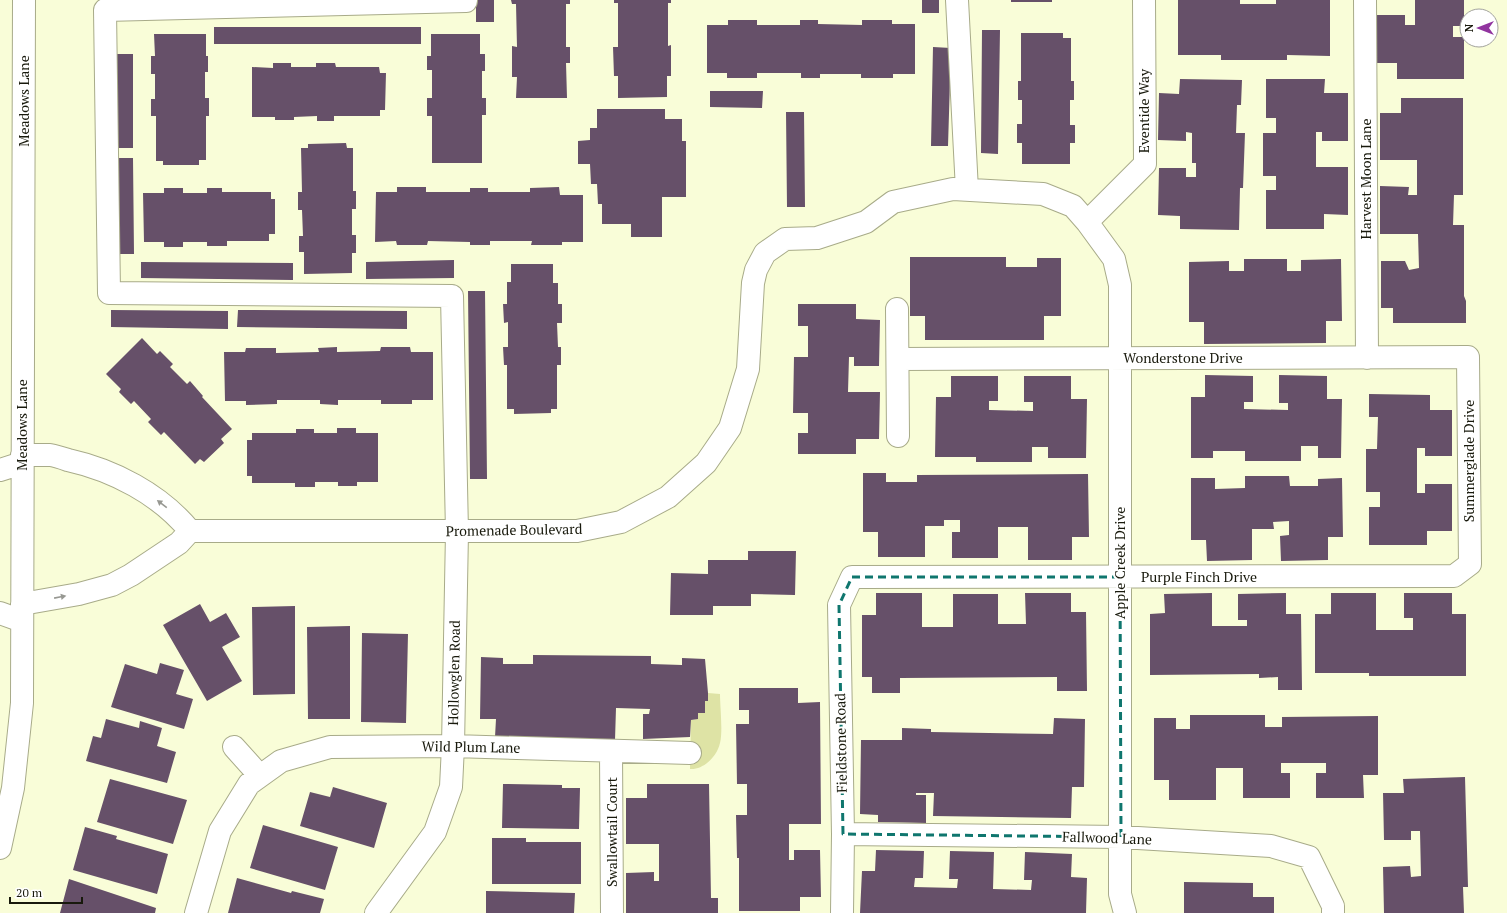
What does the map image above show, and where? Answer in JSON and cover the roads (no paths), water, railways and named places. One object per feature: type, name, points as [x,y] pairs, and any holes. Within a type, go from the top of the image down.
[{"type":"street","name":"Meadows Lane","points":[[0,848],[13,788],[22,703],[24,0]]},
{"type":"street","name":"Hollowglen Road","points":[[376,913],[435,832],[450,787],[453,746],[456,532],[452,296],[109,293],[105,10],[466,0]]},
{"type":"street","points":[[957,0],[967,190]]},
{"type":"street","name":"Eventide Way","points":[[1087,222],[1145,164],[1144,0]]},
{"type":"street","name":"Harvest Moon Lane","points":[[1365,0],[1367,358]]},
{"type":"street","name":"Promenade Boulevard","points":[[190,531],[577,532],[620,522],[668,497],[706,463],[730,428],[748,369],[753,283],[756,270],[765,253],[785,239],[817,238],[866,222],[893,202],[953,189],[1043,194],[1073,206],[1087,222]]},
{"type":"street","name":"Apple Creek Drive","points":[[1087,222],[1114,259],[1120,285],[1120,894],[1125,913]]},
{"type":"street","points":[[897,309],[898,436]]},
{"type":"street","name":"Wonderstone Drive","points":[[898,359],[1468,357]]},
{"type":"street","name":"Summerglade Drive","points":[[1468,357],[1470,564]]},
{"type":"street","points":[[0,470],[22,459],[50,456],[83,463],[100,469],[130,484],[162,503],[182,521],[190,531],[179,543],[112,585],[79,594],[22,613],[0,613]]},
{"type":"street","name":"Purple Finch Drive","points":[[852,577],[1454,576],[1470,564]]},
{"type":"street","name":"Fieldstone Road","points":[[842,913],[843,834],[839,605],[852,577]]},
{"type":"street","name":"Wild Plum Lane","points":[[196,913],[220,831],[249,784],[280,761],[330,747],[453,746],[690,753]]},
{"type":"street","points":[[234,747],[260,776]]},
{"type":"street","name":"Swallowtail Court","points":[[611,751],[612,913]]},
{"type":"street","name":"Fallwood Lane","points":[[843,834],[1121,837],[1271,846],[1309,857],[1333,906],[1333,913]]}]
